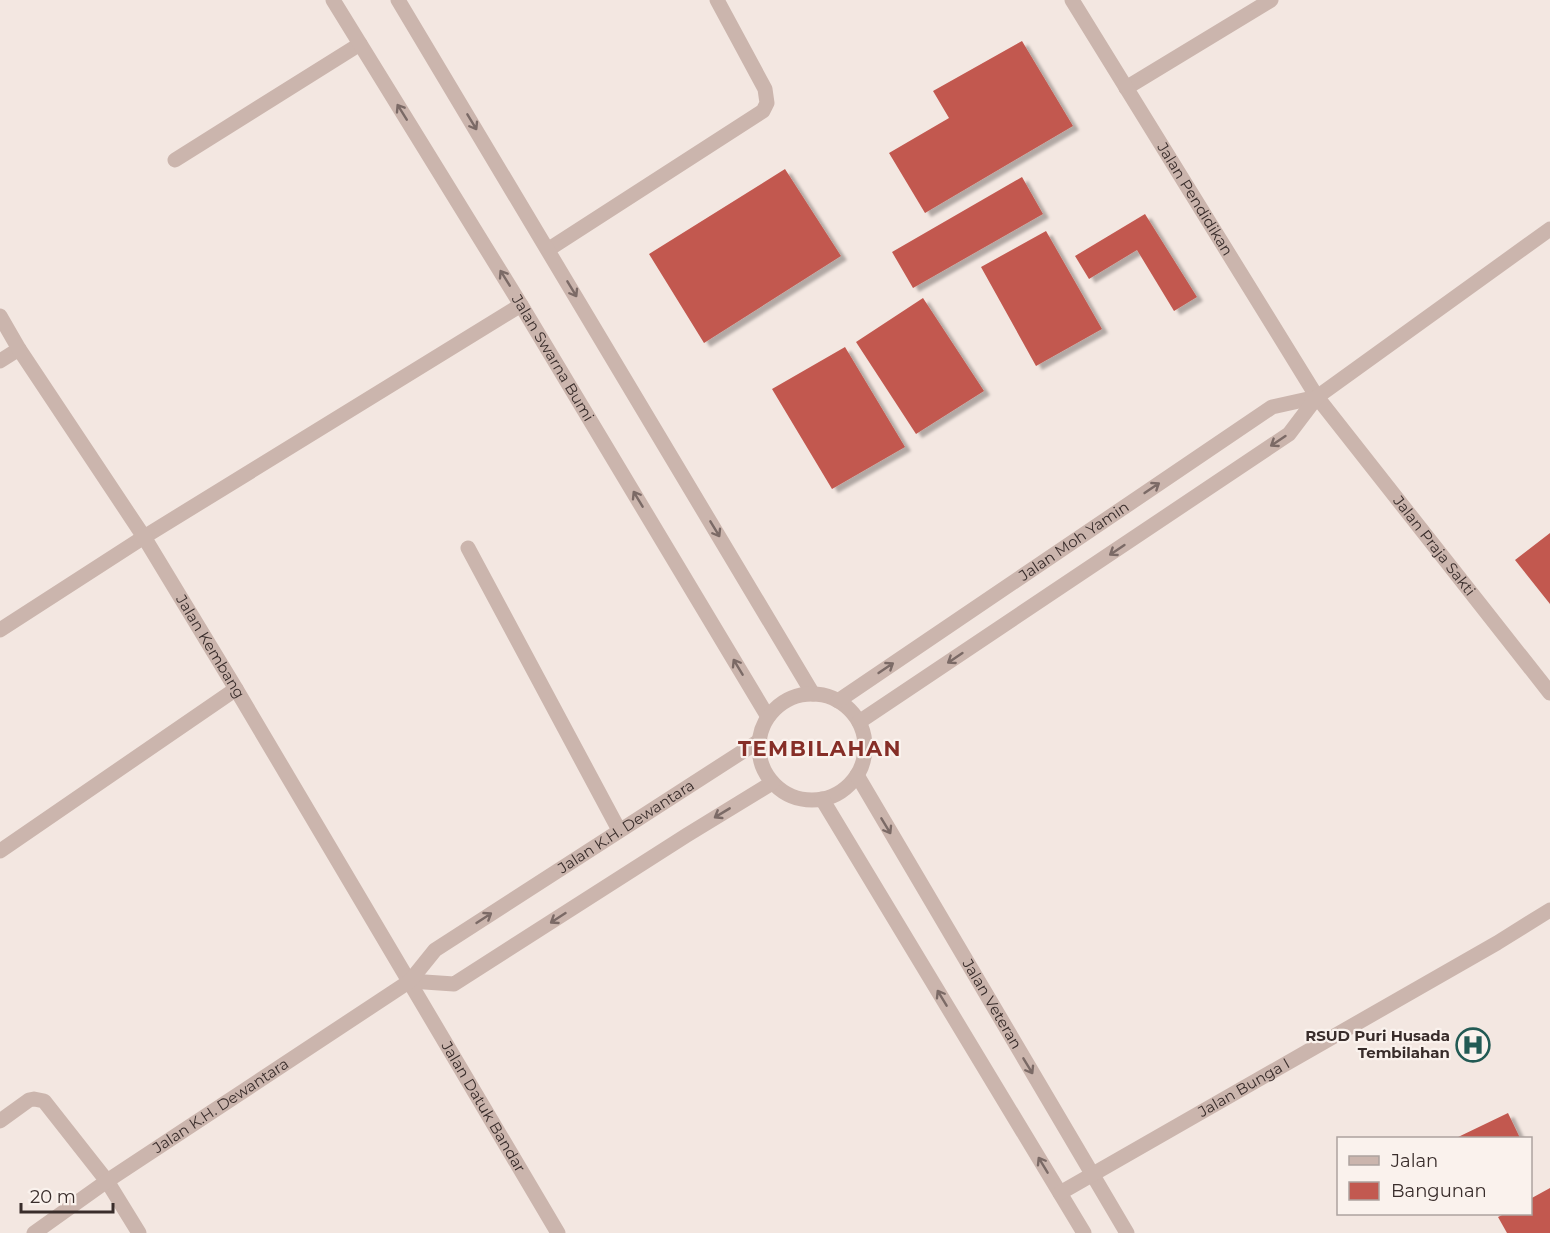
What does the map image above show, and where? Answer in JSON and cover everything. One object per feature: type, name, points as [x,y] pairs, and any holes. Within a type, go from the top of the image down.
[{"type":"street","name":"Jalan Swarna Bumi","points":[[333,0],[521,304],[768,717]]},
{"type":"street","points":[[398,0],[549,249],[813,694]]},
{"type":"street","points":[[549,249],[763,111],[767,104],[765,89],[717,0]]},
{"type":"street","name":"Jalan Pendidikan","points":[[1072,0],[1317,397]]},
{"type":"street","points":[[1126,88],[1271,0]]},
{"type":"street","points":[[175,160],[360,44]]},
{"type":"street","name":"Jalan Moh Yamin","points":[[859,723],[1289,434],[1317,397],[1550,229]]},
{"type":"street","points":[[0,630],[144,537],[521,304]]},
{"type":"street","name":"Jalan Kembang","points":[[0,316],[19,349],[144,537],[410,981]]},
{"type":"street","points":[[0,361],[19,349]]},
{"type":"street","name":"Jalan Moh Yamin","points":[[838,701],[1272,407],[1317,397]]},
{"type":"street","name":"Jalan Praja Sakti","points":[[1317,397],[1550,693]]},
{"type":"street","points":[[468,548],[619,830]]},
{"type":"street","points":[[0,851],[236,688]]},
{"type":"street","points":[[813,694],[826,696],[846,706],[859,723],[864,736],[865,749],[863,763],[848,786],[836,794],[822,799],[809,800],[795,797],[772,783],[761,763],[759,741],[768,717],[787,700],[800,695],[813,694]]},
{"type":"street","name":"Jalan K.H. Dewantara","points":[[34,1233],[107,1181],[410,981],[435,950],[759,741]]},
{"type":"street","name":"Jalan Veteran","points":[[857,775],[1127,1233]]},
{"type":"street","points":[[410,981],[454,984],[772,783]]},
{"type":"street","points":[[822,799],[1084,1233]]},
{"type":"street","name":"Jalan Bunga I","points":[[1060,1193],[1497,943],[1550,910]]},
{"type":"street","name":"Jalan Datuk Bandar","points":[[410,981],[558,1233]]},
{"type":"street","points":[[0,1121],[29,1100],[44,1101],[107,1181],[139,1233]]},
{"type":"building","points":[[1022,41],[1073,126],[925,213],[889,153],[949,118],[933,91]]},
{"type":"building","points":[[785,169],[841,256],[704,343],[649,254]]},
{"type":"building","points":[[1022,177],[1043,214],[913,288],[892,252]]},
{"type":"building","points":[[1145,214],[1197,297],[1174,311],[1137,250],[1089,279],[1075,256]]},
{"type":"building","points":[[1046,231],[1102,329],[1036,366],[981,267]]},
{"type":"building","points":[[923,298],[984,391],[916,434],[856,342]]},
{"type":"building","points":[[845,347],[905,447],[832,489],[772,389]]},
{"type":"building","points":[[1550,533],[1550,604],[1515,560]]},
{"type":"building","points":[[1508,1113],[1520,1137],[1458,1137]]},
{"type":"building","points":[[1550,1188],[1550,1233],[1507,1233],[1498,1217],[1532,1215],[1532,1198]]},
{"type":"place","name":"RSUD Puri Husada Tembilahan","points":[[1473,1045]]},
{"type":"district","name":"TEMBILAHAN","points":[[820,749]]}]
